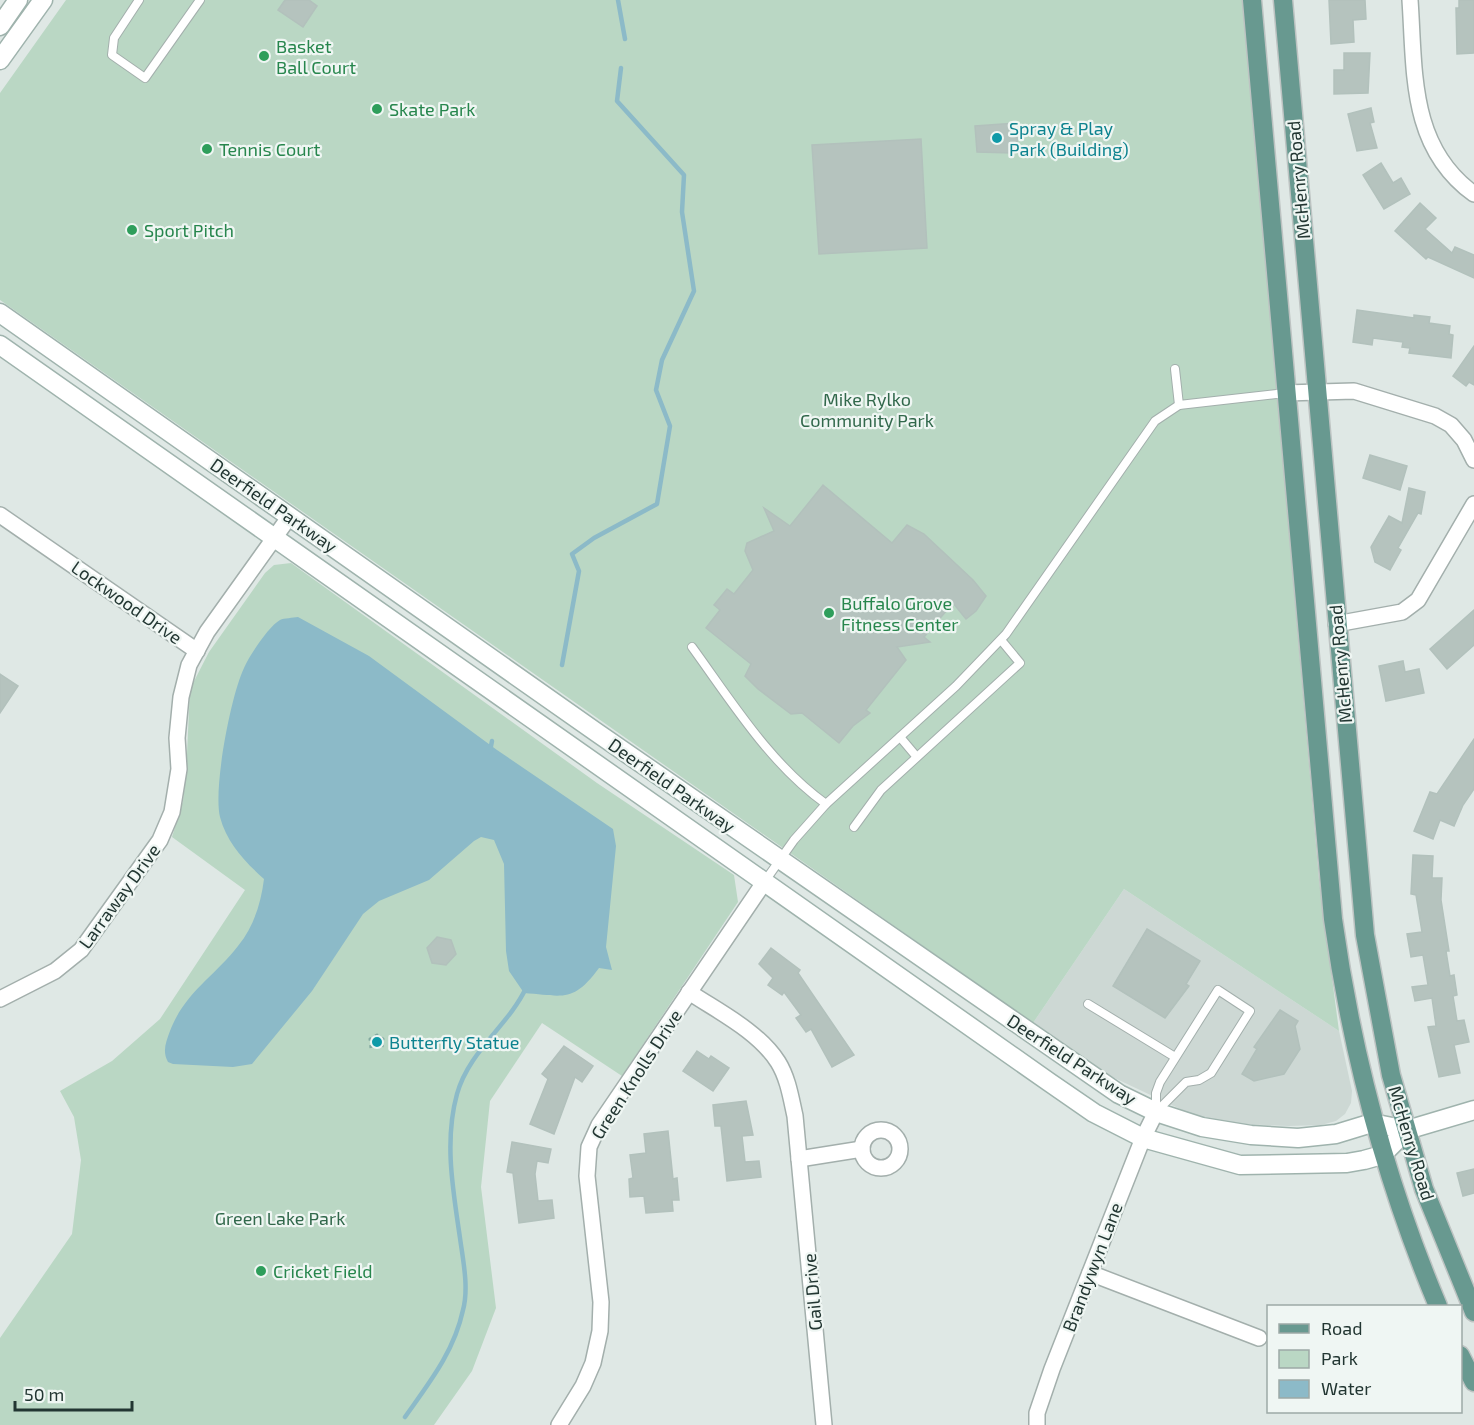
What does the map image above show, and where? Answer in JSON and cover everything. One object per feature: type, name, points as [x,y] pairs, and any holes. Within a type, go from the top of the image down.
[{"type":"main road","points":[[0,26],[18,0]]},
{"type":"main road","points":[[0,60],[43,0]]},
{"type":"main road","name":"McHenry Road","points":[[1252,0],[1332,919],[1344,999],[1372,1123],[1414,1248],[1438,1305]]},
{"type":"main road","name":"McHenry Road","points":[[1283,0],[1365,935],[1390,1075],[1424,1189],[1474,1312]]},
{"type":"main road","name":"Deerfield Parkway","points":[[0,313],[1119,1094],[1156,1112],[1202,1127],[1251,1135],[1298,1138],[1336,1134],[1372,1123],[1407,1130]]},
{"type":"main road","name":"Deerfield Parkway","points":[[0,345],[1094,1113],[1143,1138],[1239,1165],[1347,1163],[1382,1155]]},
{"type":"main road","points":[[1382,1155],[1407,1130],[1474,1110]]},
{"type":"main road","points":[[1462,1357],[1474,1382]]},
{"type":"street","points":[[1410,0],[1417,99],[1423,127],[1436,155],[1460,184],[1474,194]]},
{"type":"street","points":[[1285,393],[1354,391],[1435,416],[1450,425],[1464,440],[1474,460]]},
{"type":"street","points":[[1336,624],[1402,612],[1418,600],[1474,504]]},
{"type":"street","name":"Lockwood Drive","points":[[0,515],[197,651],[189,665],[180,697],[178,752]]},
{"type":"street","points":[[197,651],[290,516]]},
{"type":"street","name":"Larraway Drive","points":[[0,999],[55,971],[81,950],[160,840],[172,812],[179,769],[178,752]]},
{"type":"street","name":"Green Knolls Drive","points":[[559,1425],[583,1386],[593,1363],[600,1331],[601,1302],[587,1176],[589,1147],[599,1125],[765,881]]},
{"type":"street","name":"Gail Drive","points":[[689,992],[759,1040],[778,1062],[788,1085],[793,1106],[799,1159],[824,1425]]},
{"type":"street","name":"Brandywyn Lane","points":[[1037,1425],[1037,1413],[1052,1369],[1143,1138],[1156,1112]]},
{"type":"street","points":[[799,1159],[862,1149]]},
{"type":"street","points":[[1090,1273],[1259,1338]]},
{"type":"lane","points":[[139,0],[114,38],[112,55],[145,78],[200,0]]},
{"type":"lane","points":[[1175,369],[1179,405]]},
{"type":"lane","points":[[765,881],[780,859],[826,804],[1001,640],[1155,421],[1179,405],[1285,393]]},
{"type":"lane","points":[[854,827],[881,790],[1020,663],[1001,640]]},
{"type":"lane","points":[[692,647],[755,734],[795,778],[826,804]]},
{"type":"lane","points":[[900,737],[916,756]]},
{"type":"lane","points":[[1218,990],[1250,1011],[1211,1073],[1199,1080],[1186,1082],[1156,1112],[1156,1093],[1175,1057],[1218,990]]},
{"type":"lane","points":[[1088,1004],[1175,1057]]},
{"type":"path","points":[[371,1048],[370,1039],[377,1035],[383,1039],[382,1047]]},
{"type":"shaded area","points":[[1124,889],[1339,1031],[1352,1091],[1351,1103],[1345,1114],[1336,1121],[1321,1125],[1289,1126],[1238,1124],[1193,1115],[1106,1074],[1033,1023]]},
{"type":"green space","name":"Mike Rylko Community Park","points":[[66,0],[1243,0],[1319,880],[1339,1031],[1124,889],[1033,1023],[0,300],[0,93]]},
{"type":"green space","name":"Green Lake Park","points":[[291,563],[597,783],[734,875],[738,902],[622,1076],[542,1023],[490,1101],[481,1187],[496,1308],[472,1371],[434,1425],[0,1425],[0,1338],[72,1234],[81,1160],[74,1117],[60,1091],[112,1061],[160,1019],[245,890],[172,837],[183,801],[190,689],[209,652],[265,573],[274,565]]},
{"type":"water","points":[[298,617],[369,656],[497,750],[613,829],[616,846],[606,947],[612,970],[599,968],[582,987],[567,995],[524,993],[509,971],[506,951],[504,864],[494,840],[481,837],[429,880],[379,901],[363,914],[312,991],[252,1064],[233,1067],[168,1062],[165,1046],[176,1017],[192,995],[238,946],[259,905],[264,879],[237,851],[220,817],[218,803],[221,764],[234,699],[247,663],[270,628],[282,619]]},
{"type":"building","points":[[285,0],[309,0],[317,6],[303,27],[278,10]]},
{"type":"building","points":[[1329,0],[1365,0],[1366,19],[1353,20],[1354,42],[1331,44]]},
{"type":"building","points":[[1459,0],[1474,0],[1474,53],[1457,54],[1456,8],[1459,8]]},
{"type":"building","points":[[1344,53],[1370,53],[1368,93],[1334,94],[1334,70],[1344,70]]},
{"type":"building","points":[[1371,108],[1374,122],[1370,123],[1377,148],[1357,151],[1348,114]]},
{"type":"building","name":"Spray & Play Park (Building)","points":[[1016,123],[1018,149],[1010,149],[1011,153],[977,152],[975,126]]},
{"type":"building","points":[[921,139],[927,248],[819,254],[812,145]]},
{"type":"building","points":[[1381,163],[1393,183],[1401,178],[1410,194],[1384,209],[1363,175]]},
{"type":"building","points":[[1420,203],[1436,218],[1425,229],[1452,253],[1455,247],[1474,255],[1474,278],[1428,257],[1426,259],[1395,231]]},
{"type":"building","points":[[1357,310],[1414,318],[1414,315],[1430,317],[1429,323],[1450,326],[1449,334],[1453,335],[1451,358],[1409,353],[1410,348],[1402,347],[1403,342],[1373,338],[1372,345],[1353,342]]},
{"type":"building","points":[[1474,346],[1474,385],[1469,382],[1466,386],[1453,376]]},
{"type":"building","points":[[1370,455],[1407,466],[1400,490],[1363,478]]},
{"type":"building","name":"Buffalo Grove Fitness Center","points":[[823,485],[892,543],[907,525],[924,534],[973,580],[986,596],[976,611],[966,619],[953,603],[924,637],[930,642],[897,647],[906,660],[866,710],[870,713],[853,726],[839,743],[802,713],[791,714],[758,689],[745,676],[751,664],[706,628],[720,610],[714,605],[727,589],[734,594],[753,570],[745,551],[747,543],[774,531],[764,508],[790,526]]},
{"type":"building","points":[[1409,488],[1425,492],[1421,514],[1418,513],[1398,548],[1401,550],[1390,570],[1375,562],[1371,547],[1389,516],[1402,523]]},
{"type":"building","points":[[1474,610],[1474,645],[1447,669],[1430,649]]},
{"type":"building","points":[[1403,661],[1405,672],[1419,669],[1424,693],[1386,701],[1379,666]]},
{"type":"building","points":[[0,674],[18,686],[0,713]]},
{"type":"building","points":[[1474,739],[1474,789],[1463,805],[1454,826],[1440,820],[1433,839],[1414,831],[1430,792],[1437,794]]},
{"type":"building","points":[[1413,855],[1433,856],[1432,878],[1442,878],[1441,900],[1449,951],[1446,951],[1450,976],[1454,975],[1457,995],[1453,996],[1457,1021],[1464,1020],[1469,1042],[1454,1045],[1460,1073],[1439,1077],[1428,1027],[1436,1026],[1432,998],[1415,1001],[1412,987],[1428,985],[1423,955],[1411,957],[1407,934],[1422,932],[1416,895],[1411,894]]},
{"type":"building","points":[[1147,929],[1200,961],[1186,984],[1189,986],[1165,1018],[1113,986]]},
{"type":"building","points":[[437,937],[451,940],[456,954],[446,965],[432,963],[427,948]]},
{"type":"building","points":[[771,948],[800,970],[798,973],[854,1055],[832,1067],[811,1029],[806,1032],[796,1018],[801,1015],[784,992],[782,995],[768,985],[773,978],[759,964]]},
{"type":"building","points":[[1280,1010],[1298,1021],[1295,1026],[1300,1049],[1284,1074],[1254,1081],[1242,1074],[1257,1049],[1254,1047]]},
{"type":"building","points":[[564,1046],[593,1066],[582,1082],[575,1077],[554,1134],[530,1124],[548,1079],[542,1074]]},
{"type":"building","points":[[697,1051],[709,1059],[711,1056],[729,1068],[713,1091],[683,1071]]},
{"type":"building","points":[[746,1101],[753,1135],[742,1136],[745,1162],[759,1161],[761,1177],[727,1181],[721,1126],[715,1126],[713,1105]]},
{"type":"building","points":[[668,1131],[673,1179],[677,1178],[679,1200],[672,1200],[673,1211],[646,1213],[644,1196],[630,1197],[629,1179],[633,1178],[630,1155],[646,1153],[644,1134]]},
{"type":"building","points":[[512,1142],[551,1149],[548,1163],[537,1161],[535,1174],[538,1201],[552,1200],[554,1218],[519,1223],[513,1173],[507,1172]]},
{"type":"building","points":[[1474,1169],[1474,1193],[1463,1196],[1457,1173]]},
{"type":"waterway","points":[[618,0],[625,39]]},
{"type":"waterway","points":[[562,665],[579,571],[572,554],[594,538],[657,504],[670,426],[656,390],[662,360],[694,291],[682,212],[684,175],[617,101],[621,68]]},
{"type":"waterway","points":[[490,751],[492,741]]},
{"type":"waterway","points":[[405,1417],[432,1379],[454,1340],[465,1301],[465,1274],[450,1148],[457,1094],[470,1065],[509,1015],[526,988]]},
{"type":"place","name":"Basket Ball Court","points":[[264,56]]},
{"type":"place","name":"Skate Park","points":[[377,109]]},
{"type":"place","name":"Spray & Play Park (Building)","points":[[997,138]]},
{"type":"place","name":"Tennis Court","points":[[207,149]]},
{"type":"place","name":"Sport Pitch","points":[[132,230]]},
{"type":"place","name":"Buffalo Grove Fitness Center","points":[[829,613]]},
{"type":"place","name":"Butterfly Statue","points":[[377,1042]]},
{"type":"place","name":"Cricket Field","points":[[261,1271]]}]
